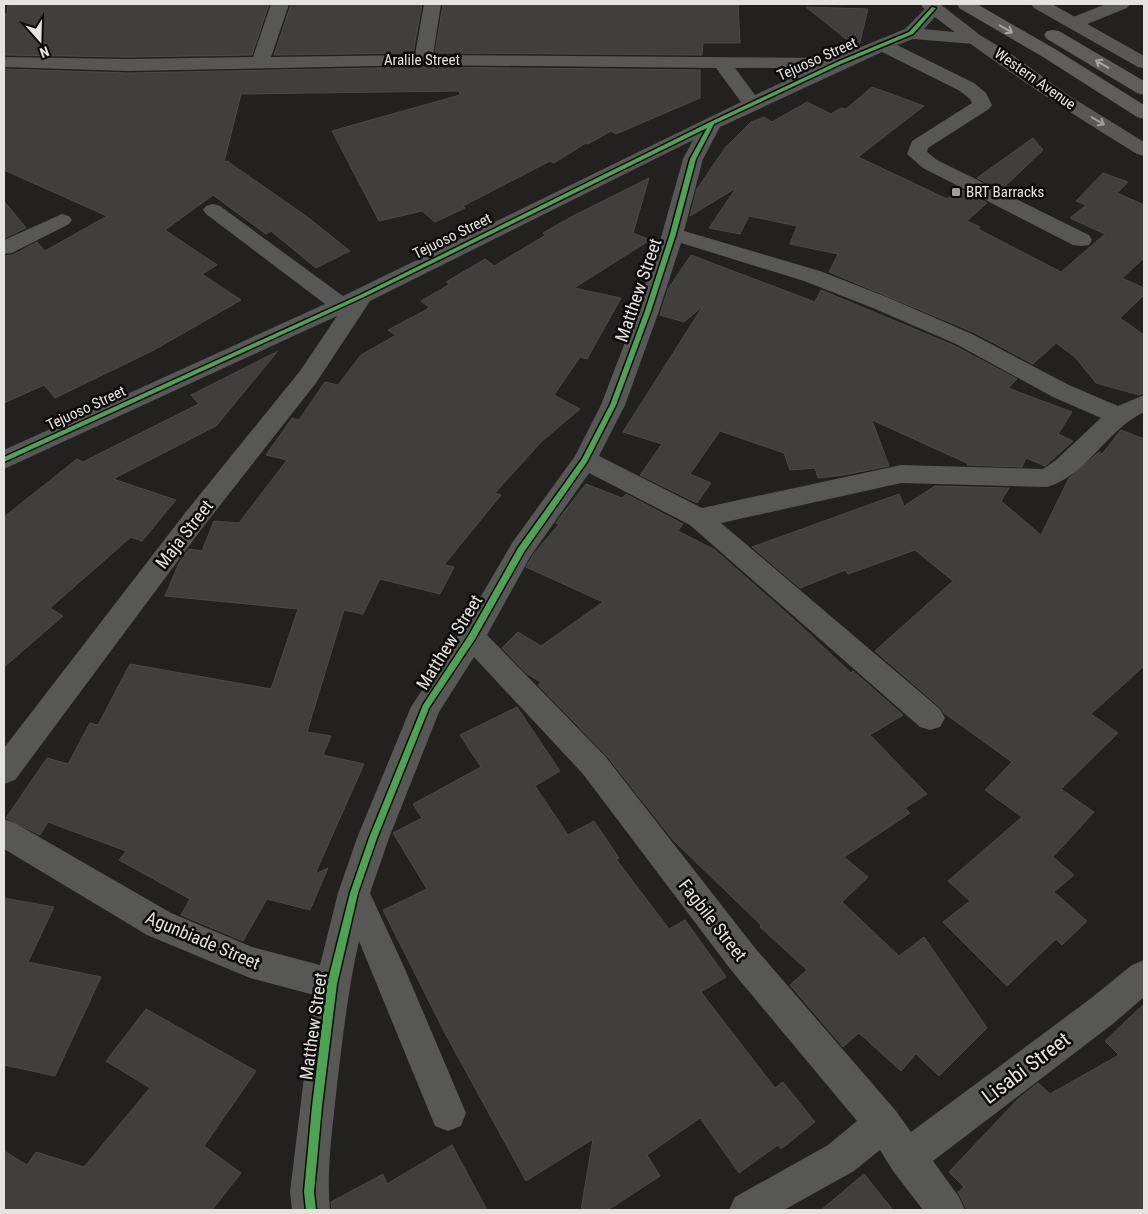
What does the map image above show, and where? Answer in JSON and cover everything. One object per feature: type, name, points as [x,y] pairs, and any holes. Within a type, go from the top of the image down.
[{"type":"highway","name":"Western Avenue","points":[[965,4],[1049,53],[1144,113]]},
{"type":"highway","points":[[1042,28],[1144,89]]},
{"type":"main road","points":[[1040,4],[1144,63]]},
{"type":"main road","name":"Western Avenue","points":[[931,6],[1061,99],[1144,150]]},
{"type":"street","points":[[261,61],[280,4]]},
{"type":"street","points":[[423,60],[432,4]]},
{"type":"street","points":[[1074,23],[1121,4]]},
{"type":"street","points":[[911,33],[931,6]]},
{"type":"street","points":[[911,33],[974,38]]},
{"type":"street","name":"Tejuoso Street","points":[[4,460],[351,301],[712,122],[840,63],[911,33]]},
{"type":"street","points":[[883,44],[967,87],[979,97],[982,105],[919,145],[917,154],[930,164],[1081,240]]},
{"type":"street","name":"Aralile Street","points":[[4,62],[128,64],[423,60],[840,63]]},
{"type":"street","points":[[722,63],[752,104]]},
{"type":"street","name":"Matthew Street","points":[[311,1210],[309,1192],[317,1106],[332,984],[354,893],[373,838],[426,707],[472,637],[521,550],[585,460],[616,395],[648,312],[673,234],[693,159],[712,122]]},
{"type":"street","points":[[213,210],[351,301]]},
{"type":"street","points":[[4,248],[62,220]]},
{"type":"street","points":[[673,234],[812,276],[881,303],[964,339],[1061,391],[1119,416]]},
{"type":"street","name":"Maja Street","points":[[4,771],[194,520],[308,377],[351,301]]},
{"type":"street","points":[[700,518],[901,474],[1046,478],[1065,467],[1119,416],[1134,406],[1144,403]]},
{"type":"street","points":[[585,460],[700,518],[792,600],[930,718]]},
{"type":"street","name":"Fagbile Street","points":[[472,637],[594,765],[743,959],[883,1124],[906,1158],[946,1210]]},
{"type":"street","name":"Agunbiade Street","points":[[4,833],[159,924],[250,962],[332,984]]},
{"type":"street","points":[[354,893],[392,978],[448,1114]]},
{"type":"street","name":"Lisabi Street","points":[[906,1158],[1102,1011],[1144,976]]},
{"type":"street","points":[[748,1210],[840,1158],[883,1124]]},
{"type":"building","points":[[8,4],[269,4],[252,55],[128,57],[4,55],[4,14],[7,14]]},
{"type":"building","points":[[291,4],[422,4],[413,53],[274,55]]},
{"type":"building","points":[[443,4],[738,4],[740,43],[703,43],[702,55],[435,53]]},
{"type":"building","points":[[806,7],[868,9],[859,46],[856,47]]},
{"type":"building","points":[[423,67],[700,70],[700,98],[616,134],[611,131],[588,144],[586,143],[554,163],[550,161],[463,206],[465,208],[435,222],[422,211],[379,221],[332,131],[460,95],[459,91],[241,94],[224,162],[227,161],[306,216],[350,251],[316,268],[271,231],[266,234],[213,195],[165,230],[217,265],[202,274],[241,300],[154,350],[55,398],[44,385],[4,403],[4,256],[13,255],[37,242],[45,251],[107,216],[4,170],[4,69],[128,73]]},
{"type":"building","points":[[872,87],[924,106],[858,157],[947,199],[960,189],[987,203],[967,221],[980,227],[978,229],[1061,272],[1105,234],[1070,218],[1086,205],[1076,201],[1103,173],[1128,182],[1117,193],[1144,205],[1144,258],[1122,278],[1144,288],[1144,295],[1120,318],[1144,335],[1144,393],[1139,395],[1096,383],[1075,357],[1056,343],[1033,364],[973,332],[829,272],[838,254],[790,244],[797,226],[749,216],[740,234],[709,228],[736,188],[690,216],[697,189],[725,148],[751,122],[764,117],[772,122],[807,102],[831,114],[841,108],[846,109]]},
{"type":"building","points":[[1033,138],[1043,150],[1001,190],[977,178]]},
{"type":"building","points":[[649,178],[633,233],[650,240],[574,288],[621,298],[587,359],[580,357],[554,395],[580,409],[541,442],[495,493],[501,495],[444,565],[454,567],[440,594],[380,579],[363,614],[344,610],[307,732],[331,736],[323,755],[364,764],[315,874],[328,868],[310,910],[267,899],[243,941],[181,915],[190,899],[119,860],[126,851],[48,822],[40,835],[6,818],[47,758],[68,764],[90,723],[98,725],[130,664],[271,689],[298,609],[165,596],[179,563],[189,549],[202,551],[214,521],[239,523],[287,460],[266,455],[292,418],[299,420],[325,382],[338,385],[361,355],[396,335],[388,330],[426,310],[429,307],[421,301],[450,284],[446,282],[485,259],[494,266],[546,235],[543,233],[571,217]]},
{"type":"building","points":[[4,201],[26,228],[4,238]]},
{"type":"building","points":[[691,255],[815,302],[821,290],[955,346],[1017,379],[1008,388],[1072,412],[1058,434],[1073,441],[1045,466],[1026,458],[1022,467],[967,465],[969,464],[872,420],[889,466],[818,478],[815,468],[790,470],[784,453],[720,431],[690,474],[711,483],[697,503],[640,475],[662,444],[623,432],[703,306],[684,322],[660,315],[668,289]]},
{"type":"building","points":[[278,351],[216,426],[113,479],[176,500],[142,541],[131,537],[50,608],[63,616],[4,667],[4,517],[77,459],[83,462],[199,404],[191,395]]},
{"type":"building","points":[[1121,430],[1144,439],[1144,666],[1091,714],[1118,733],[1061,789],[1094,812],[1053,857],[1074,875],[1054,892],[1087,921],[1062,945],[1056,939],[1007,986],[943,922],[970,901],[948,881],[1022,817],[985,790],[1012,762],[944,713],[941,708],[875,651],[953,581],[915,550],[848,574],[845,570],[800,588],[752,547],[899,494],[904,506],[935,486],[1009,488],[1001,501],[1041,535],[1069,478],[1099,452],[1102,454]]},
{"type":"building","points":[[586,484],[622,498],[626,494],[683,524],[678,531],[715,550],[851,673],[853,671],[903,715],[870,735],[927,794],[905,808],[910,813],[844,857],[868,877],[842,902],[899,956],[924,937],[987,1028],[939,1076],[916,1054],[901,1071],[859,1033],[843,1047],[790,985],[807,970],[760,927],[761,925],[674,841],[606,755],[538,685],[542,683],[526,673],[502,648],[518,632],[541,646],[603,602],[526,567],[533,555],[559,524],[556,523]]},
{"type":"building","points":[[517,707],[560,771],[535,786],[568,835],[594,821],[619,858],[616,859],[669,929],[685,920],[726,977],[701,992],[775,1088],[783,1082],[815,1122],[781,1149],[778,1145],[739,1173],[700,1118],[647,1155],[660,1176],[608,1210],[581,1210],[593,1139],[526,1181],[446,1035],[383,910],[427,889],[393,833],[422,818],[413,804],[481,767],[460,735]]},
{"type":"building","points":[[4,898],[54,907],[28,962],[101,977],[55,1076],[4,1065]]},
{"type":"building","points":[[1144,1004],[1144,1210],[967,1210],[958,1192],[964,1187],[949,1172],[1018,1099],[1038,1083],[1050,1094],[1119,1055],[1105,1041]]},
{"type":"building","points":[[146,1009],[256,1071],[204,1146],[241,1173],[212,1210],[4,1210],[4,1151],[27,1165],[36,1152],[84,1167],[150,1088],[106,1061]]},
{"type":"building","points":[[452,1145],[487,1210],[332,1210],[331,1202],[383,1174],[387,1184]]},
{"type":"building","points":[[864,1174],[893,1210],[821,1210]]},
{"type":"cycle path","points":[[4,460],[362,296],[712,123],[839,63],[911,33],[934,8]]},
{"type":"cycle path","points":[[311,1210],[309,1192],[317,1106],[332,984],[354,893],[373,838],[426,707],[472,637],[521,550],[585,460],[613,405],[648,311],[673,234],[693,159],[712,123]]},
{"type":"place","name":"BRT Barracks","points":[[956,192]]}]
